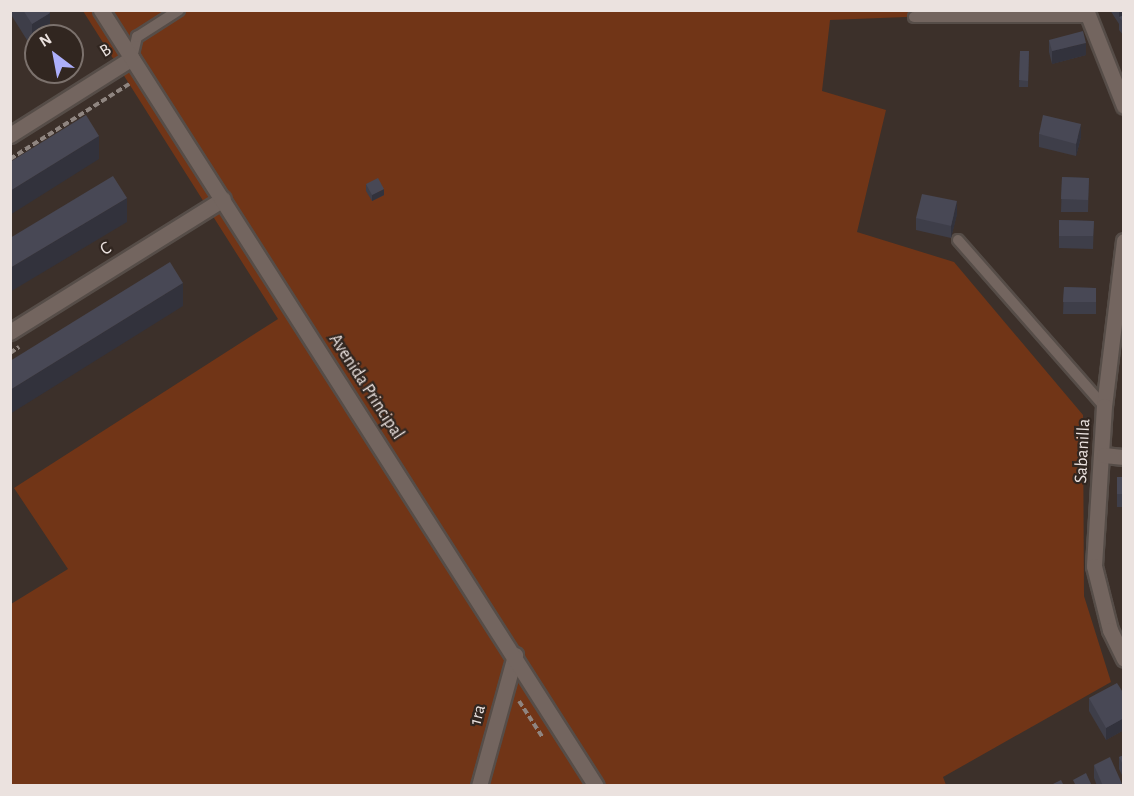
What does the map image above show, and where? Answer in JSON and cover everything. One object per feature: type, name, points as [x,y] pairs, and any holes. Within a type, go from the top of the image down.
[{"type":"street","name":"Avenida Principal","points":[[101,10],[515,655],[596,786]]},
{"type":"street","points":[[1087,14],[1124,106]]},
{"type":"street","name":"B","points":[[10,135],[132,58]]},
{"type":"street","name":"C","points":[[10,332],[223,199]]},
{"type":"street","name":"Sabanilla","points":[[1124,241],[1104,406],[1104,455],[1094,566],[1110,630],[1124,659]]},
{"type":"street","points":[[1104,455],[1124,457]]},
{"type":"street","name":"1ra","points":[[479,786],[515,655]]},
{"type":"lane","points":[[132,58],[137,37],[179,10]]},
{"type":"lane","points":[[914,17],[1087,14]]},
{"type":"lane","points":[[958,240],[1104,406]]},
{"type":"path","points":[[10,159],[129,84]]},
{"type":"shaded area","points":[[83,11],[1056,11],[830,20],[822,91],[886,110],[857,232],[954,262],[1083,415],[1084,596],[1111,682],[943,777],[946,785],[11,786],[11,604],[68,569],[14,488],[278,319]]},
{"type":"building","points":[[23,10],[49,10],[50,13],[32,24]]},
{"type":"building","points":[[1083,31],[1086,43],[1052,51],[1049,40]]},
{"type":"building","points":[[1020,51],[1029,51],[1028,81],[1019,80]]},
{"type":"building","points":[[86,115],[99,136],[10,191],[10,162]]},
{"type":"building","points":[[1043,115],[1081,124],[1076,144],[1039,134]]},
{"type":"building","points":[[113,176],[127,198],[10,268],[10,238]]},
{"type":"building","points":[[1062,177],[1089,178],[1088,200],[1061,199]]},
{"type":"building","points":[[378,178],[384,189],[372,195],[366,184]]},
{"type":"building","points":[[922,194],[957,201],[951,226],[916,218]]},
{"type":"building","points":[[1059,220],[1094,221],[1093,236],[1059,236]]},
{"type":"building","points":[[170,262],[183,283],[10,390],[10,361]]},
{"type":"building","points":[[1064,287],[1096,288],[1096,302],[1063,302]]},
{"type":"building","points":[[1117,477],[1124,477],[1124,494],[1117,494]]},
{"type":"building","points":[[1117,683],[1124,694],[1124,718],[1106,728],[1089,698]]},
{"type":"building","points":[[1124,755],[1124,767],[1119,757]]},
{"type":"building","points":[[1110,757],[1123,786],[1103,786],[1094,765]]},
{"type":"building","points":[[1086,773],[1092,786],[1076,786],[1073,780]]},
{"type":"building","points":[[1061,780],[1064,786],[1049,786]]}]
